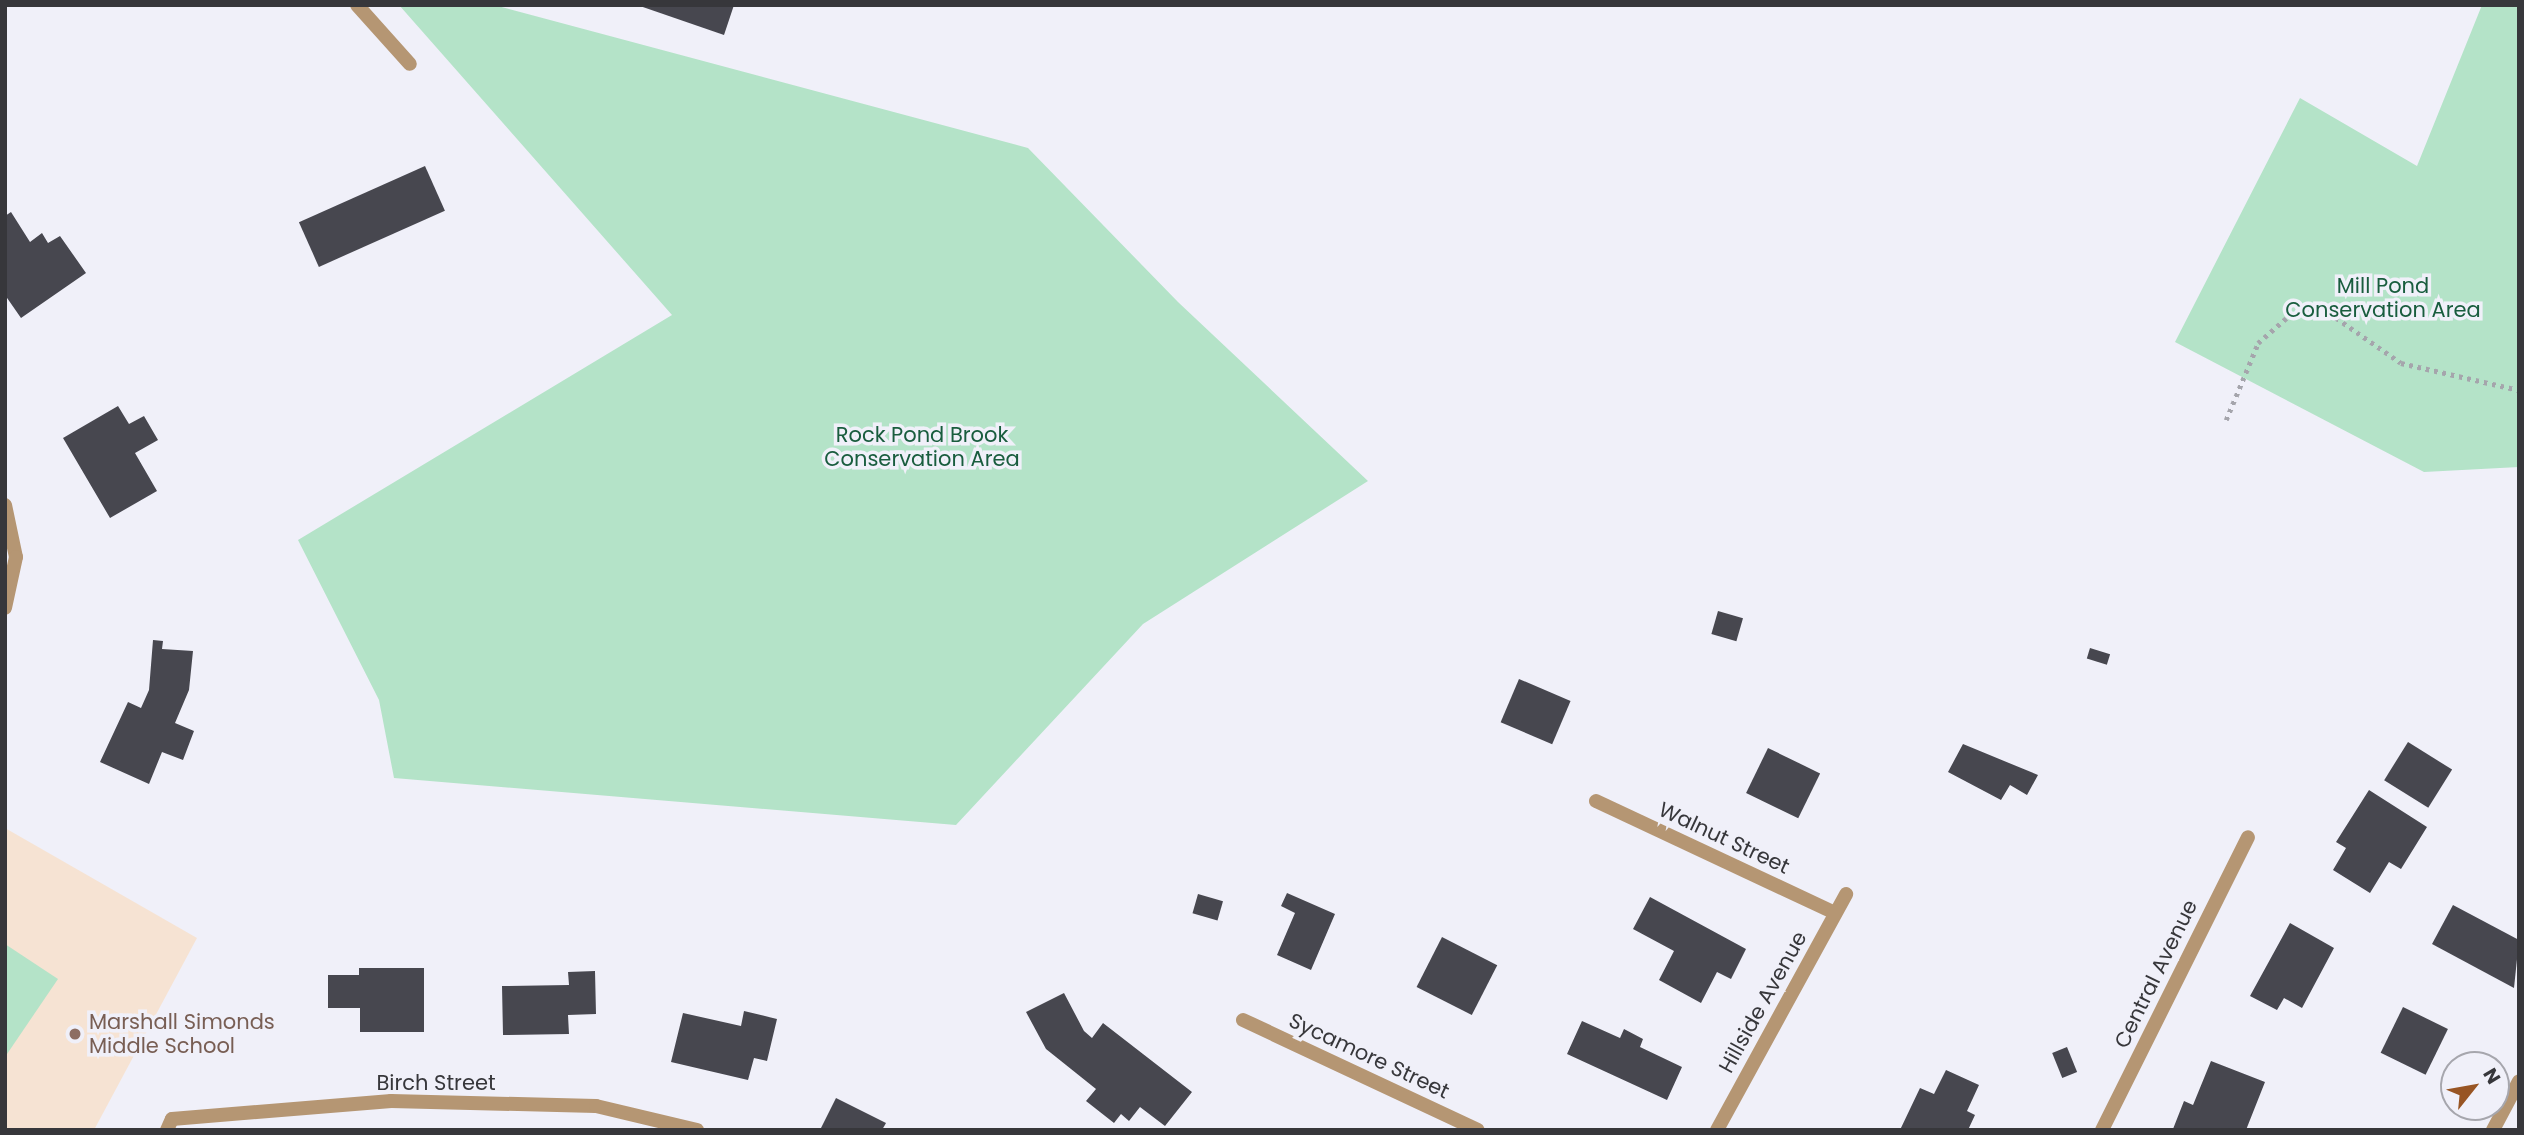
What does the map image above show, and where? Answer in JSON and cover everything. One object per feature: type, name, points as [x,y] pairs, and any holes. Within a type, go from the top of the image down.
[{"type":"street","points":[[357,5],[410,64]]},
{"type":"street","points":[[5,505],[16,557],[5,608]]},
{"type":"street","name":"Walnut Street","points":[[1596,801],[1835,913]]},
{"type":"street","name":"Central Avenue","points":[[2102,1130],[2248,837]]},
{"type":"street","name":"Hillside Avenue","points":[[1717,1130],[1846,894]]},
{"type":"street","name":"Sycamore Street","points":[[1243,1020],[1478,1130]]},
{"type":"street","points":[[2493,1130],[2519,1082]]},
{"type":"street","name":"Birch Street","points":[[169,1125],[391,1101],[616,1107],[697,1130]]},
{"type":"path","points":[[2226,420],[2258,343],[2300,306],[2322,308],[2401,363],[2519,390]]},
{"type":"shaded area","name":"Marshall Simonds Middle School","points":[[5,828],[197,938],[94,1130],[5,1130]]},
{"type":"green space","name":"Rock Pond Brook Conservation Area","points":[[399,5],[494,5],[1028,148],[1178,302],[1368,481],[1143,624],[956,825],[394,778],[379,700],[298,540],[672,315]]},
{"type":"green space","name":"Mill Pond Conservation Area","points":[[2482,5],[2519,5],[2519,467],[2424,472],[2175,342],[2300,98],[2417,166]]},
{"type":"green space","points":[[5,944],[58,979],[5,1057]]},
{"type":"building","points":[[637,5],[734,5],[724,35]]},
{"type":"building","points":[[425,166],[445,211],[319,267],[299,222]]},
{"type":"building","points":[[11,212],[30,242],[42,233],[48,243],[60,236],[86,273],[21,318],[5,295],[5,216]]},
{"type":"building","points":[[118,406],[129,424],[144,416],[158,440],[135,453],[157,491],[110,518],[63,438]]},
{"type":"building","points":[[1718,611],[1743,618],[1736,641],[1711,634]]},
{"type":"building","points":[[153,640],[163,641],[162,649],[193,651],[189,690],[175,723],[194,731],[183,760],[162,752],[149,784],[100,762],[128,702],[141,708],[149,690]]},
{"type":"building","points":[[2090,648],[2110,654],[2107,665],[2087,659]]},
{"type":"building","points":[[1519,679],[1571,701],[1552,744],[1501,722]]},
{"type":"building","points":[[2408,742],[2452,770],[2428,808],[2384,780]]},
{"type":"building","points":[[1963,744],[2038,775],[2027,795],[2010,785],[2001,800],[1948,772]]},
{"type":"building","points":[[1768,748],[1820,773],[1798,818],[1746,793]]},
{"type":"building","points":[[2369,790],[2427,827],[2401,869],[2389,862],[2370,893],[2333,870],[2346,848],[2336,842]]},
{"type":"building","points":[[1287,893],[1335,914],[1311,970],[1277,955],[1295,913],[1281,906]]},
{"type":"building","points":[[1198,894],[1223,901],[1217,920],[1192,913]]},
{"type":"building","points":[[1650,897],[1746,949],[1731,979],[1717,972],[1701,1003],[1659,980],[1674,951],[1633,929]]},
{"type":"building","points":[[2453,905],[2519,940],[2514,988],[2432,944]]},
{"type":"building","points":[[2290,923],[2334,948],[2302,1008],[2284,998],[2277,1010],[2250,996]]},
{"type":"building","points":[[1442,937],[1497,965],[1472,1015],[1417,987]]},
{"type":"building","points":[[359,968],[424,968],[424,1032],[360,1032],[360,1008],[328,1008],[328,975],[359,975]]},
{"type":"building","points":[[595,971],[596,1014],[568,1015],[569,1034],[503,1035],[502,986],[569,985],[568,972]]},
{"type":"building","points":[[1064,993],[1084,1031],[1092,1038],[1103,1023],[1192,1092],[1165,1126],[1140,1107],[1129,1121],[1121,1114],[1114,1123],[1086,1101],[1096,1089],[1046,1049],[1026,1012]]},
{"type":"building","points":[[2403,1007],[2448,1029],[2426,1075],[2381,1053]]},
{"type":"building","points":[[744,1011],[777,1019],[767,1061],[754,1058],[748,1080],[671,1062],[683,1013],[741,1026]]},
{"type":"building","points":[[1582,1021],[1620,1038],[1624,1029],[1643,1039],[1640,1047],[1682,1067],[1667,1100],[1567,1054]]},
{"type":"building","points":[[2067,1047],[2077,1072],[2062,1078],[2052,1053]]},
{"type":"building","points":[[2211,1061],[2265,1082],[2246,1130],[2173,1129],[2184,1101],[2193,1105]]},
{"type":"building","points":[[1946,1070],[1979,1085],[1967,1111],[1975,1115],[1968,1130],[1900,1130],[1920,1088],[1934,1094]]},
{"type":"building","points":[[836,1098],[886,1123],[882,1130],[820,1130]]},
{"type":"place","name":"Marshall Simonds Middle School","points":[[75,1034]]}]
